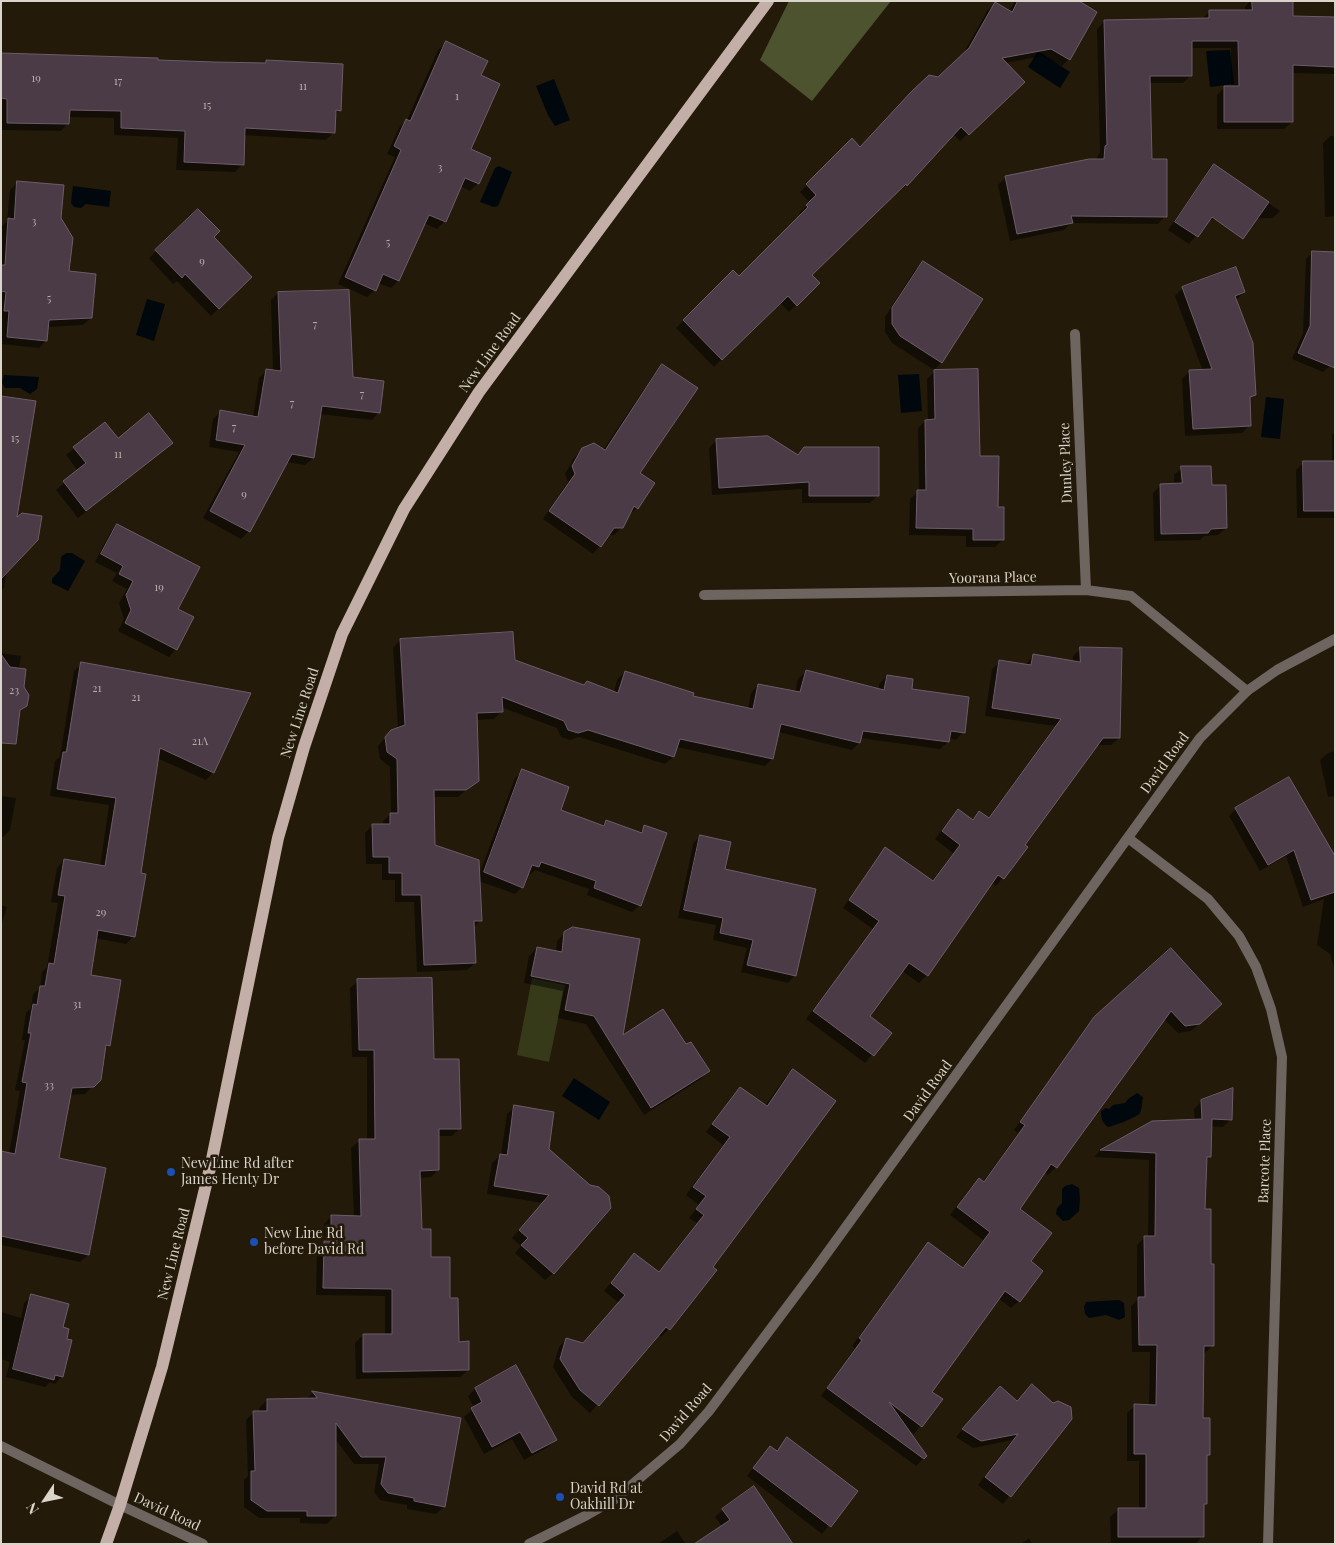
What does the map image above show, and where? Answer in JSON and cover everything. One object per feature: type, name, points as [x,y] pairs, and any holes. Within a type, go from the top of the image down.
[{"type":"main road","name":"New Line Road","points":[[106,1544],[120,1505],[162,1367],[211,1164],[278,838],[304,747],[342,634],[404,509],[479,392],[768,1]]},
{"type":"street","name":"Dunley Place","points":[[1074,334],[1086,590]]},
{"type":"street","name":"Yoorana Place","points":[[704,595],[1086,590],[1131,596],[1247,691]]},
{"type":"street","name":"David Road","points":[[528,1544],[615,1499],[680,1444],[708,1411],[814,1271],[1200,738],[1247,691],[1277,670],[1335,639]]},
{"type":"street","name":"Barcote Place","points":[[1128,838],[1208,899],[1239,936],[1256,967],[1271,1009],[1282,1057],[1268,1544]]},
{"type":"street","name":"David Road","points":[[1,1446],[203,1544]]},
{"type":"green space","points":[[789,1],[891,1],[812,101],[760,60]]},
{"type":"green space","points":[[532,978],[565,985],[549,1062],[517,1055]]},
{"type":"shaded area","points":[[1230,50],[1234,84],[1210,87],[1206,51]]},
{"type":"shaded area","points":[[1038,51],[1070,72],[1060,88],[1028,67]]},
{"type":"shaded area","points":[[554,79],[570,120],[555,126],[548,115],[536,86]]},
{"type":"shaded area","points":[[499,166],[512,172],[498,206],[494,207],[480,202],[495,168]]},
{"type":"shaded area","points":[[73,186],[111,191],[109,207],[86,204],[81,208],[74,207],[71,203]]},
{"type":"shaded area","points":[[147,299],[165,304],[154,341],[136,335]]},
{"type":"shaded area","points":[[919,374],[922,411],[901,413],[898,375]]},
{"type":"shaded area","points":[[4,375],[39,377],[37,389],[30,394],[20,388],[5,388],[2,383]]},
{"type":"shaded area","points":[[1266,397],[1284,399],[1280,439],[1261,437]]},
{"type":"shaded area","points":[[66,553],[72,553],[85,561],[68,591],[52,583],[52,579],[60,570],[61,557]]},
{"type":"shaded area","points":[[574,1078],[610,1102],[599,1120],[562,1096]]},
{"type":"shaded area","points":[[1137,1093],[1143,1097],[1140,1113],[1135,1117],[1108,1127],[1102,1120],[1101,1111],[1106,1108],[1109,1109],[1113,1105],[1125,1103]]},
{"type":"shaded area","points":[[1072,1184],[1079,1188],[1079,1211],[1069,1220],[1063,1221],[1056,1214],[1057,1208],[1062,1203],[1062,1189]]},
{"type":"shaded area","points":[[1119,1300],[1124,1303],[1125,1317],[1119,1320],[1106,1315],[1089,1318],[1085,1314],[1084,1307],[1086,1302]]},
{"type":"building","points":[[1018,1],[1079,1],[1097,12],[1070,60],[1051,49],[1002,58],[1025,82],[969,135],[961,127],[907,186],[906,184],[812,275],[820,283],[797,306],[788,296],[722,360],[683,320],[733,270],[739,276],[808,207],[806,205],[816,195],[806,184],[852,138],[860,147],[929,75],[938,77],[969,48],[995,2],[1012,12]]},
{"type":"building","points":[[1252,1],[1293,1],[1293,16],[1335,17],[1335,67],[1293,65],[1293,122],[1224,122],[1224,86],[1239,86],[1238,41],[1192,41],[1192,76],[1150,76],[1152,159],[1167,159],[1167,217],[1071,216],[1073,223],[1017,234],[1005,176],[1089,159],[1104,159],[1105,146],[1107,145],[1104,20],[1209,18],[1209,10],[1252,10]]},
{"type":"building","points":[[446,41],[488,61],[481,75],[500,84],[471,149],[491,158],[479,184],[465,178],[446,222],[429,215],[399,281],[383,274],[376,291],[345,277],[401,150],[394,146],[406,119],[410,121]]},
{"type":"building","points":[[1,53],[158,58],[158,60],[214,62],[266,63],[266,60],[343,64],[341,111],[336,110],[335,133],[245,128],[244,165],[184,162],[185,131],[121,128],[121,111],[70,110],[69,124],[7,123],[7,99],[1,98]]},
{"type":"building","points":[[1214,164],[1269,202],[1243,239],[1212,217],[1198,237],[1175,222]]},
{"type":"building","points":[[17,181],[64,185],[61,218],[73,238],[69,271],[96,274],[92,318],[49,320],[47,341],[7,337],[9,311],[4,311],[6,292],[1,291],[1,265],[5,265],[8,218],[14,219]]},
{"type":"building","points":[[198,209],[220,231],[214,237],[252,277],[219,309],[185,274],[182,278],[155,250]]},
{"type":"building","points":[[1312,251],[1335,252],[1335,368],[1298,353],[1310,326]]},
{"type":"building","points":[[923,261],[983,299],[942,363],[900,336],[892,324],[892,308]]},
{"type":"building","points":[[1236,267],[1245,292],[1235,296],[1253,343],[1256,395],[1250,397],[1251,426],[1193,429],[1189,370],[1212,369],[1182,287]]},
{"type":"building","points":[[349,290],[353,377],[384,381],[380,413],[322,406],[314,458],[292,454],[250,532],[210,511],[245,445],[216,440],[220,410],[258,417],[266,369],[281,371],[278,292]]},
{"type":"building","points":[[662,364],[698,388],[640,473],[655,483],[638,509],[634,506],[623,528],[614,528],[601,547],[549,511],[575,474],[572,466],[582,448],[594,443],[605,450]]},
{"type":"building","points":[[978,369],[980,456],[999,456],[998,507],[1004,507],[1004,540],[973,540],[973,529],[916,528],[917,490],[926,490],[925,420],[935,419],[934,370]]},
{"type":"building","points":[[1,396],[36,401],[17,517],[22,513],[42,516],[38,540],[1,579]]},
{"type":"building","points":[[149,413],[173,443],[86,511],[63,481],[86,463],[73,447],[105,422],[118,438]]},
{"type":"building","points":[[768,436],[798,455],[804,447],[879,447],[879,496],[809,496],[809,482],[719,488],[716,439]]},
{"type":"building","points":[[1303,461],[1335,461],[1335,511],[1304,511]]},
{"type":"building","points":[[1181,466],[1211,466],[1212,485],[1226,485],[1227,528],[1211,529],[1208,533],[1161,534],[1160,484],[1182,483]]},
{"type":"building","points":[[117,524],[200,567],[178,609],[194,617],[177,650],[125,623],[131,610],[126,595],[133,581],[119,574],[123,566],[101,554]]},
{"type":"building","points":[[513,632],[515,660],[584,685],[587,681],[618,693],[625,671],[694,693],[693,696],[753,709],[758,684],[800,692],[806,670],[884,690],[887,675],[913,679],[912,689],[969,697],[965,733],[951,731],[949,742],[863,731],[860,743],[781,724],[773,759],[680,739],[674,757],[588,730],[578,733],[568,730],[564,721],[502,697],[503,712],[477,713],[479,781],[466,790],[434,790],[435,845],[479,860],[482,921],[474,921],[476,963],[424,965],[421,895],[402,895],[402,873],[389,873],[389,857],[373,857],[372,824],[390,824],[390,813],[398,813],[397,759],[387,752],[385,737],[391,730],[405,725],[400,639]]},
{"type":"building","points":[[1080,647],[1122,648],[1120,738],[1103,738],[1025,845],[1028,847],[1004,879],[998,875],[928,976],[909,963],[870,1016],[892,1033],[874,1056],[813,1011],[879,921],[849,900],[885,847],[933,881],[960,845],[942,831],[958,809],[973,820],[979,811],[989,818],[1061,719],[992,708],[999,660],[1031,665],[1033,654],[1080,662]]},
{"type":"building","points":[[1,654],[10,667],[26,669],[24,687],[29,695],[27,706],[20,710],[16,744],[1,743]]},
{"type":"building","points":[[81,662],[251,693],[214,773],[160,748],[141,873],[146,874],[135,937],[98,930],[91,975],[121,980],[110,1046],[106,1045],[101,1080],[94,1087],[72,1088],[59,1158],[106,1168],[89,1255],[1,1236],[1,1151],[15,1154],[27,1083],[22,1082],[31,1033],[28,1033],[33,1004],[37,1005],[40,986],[45,986],[49,963],[54,964],[65,896],[58,895],[64,859],[105,866],[116,798],[57,789],[63,752],[66,752]]},
{"type":"building","points":[[522,769],[569,787],[561,810],[604,826],[606,820],[642,833],[644,825],[667,833],[641,906],[594,888],[596,881],[541,862],[539,867],[532,865],[523,888],[484,872]]},
{"type":"building","points":[[1289,777],[1335,856],[1335,892],[1311,900],[1294,850],[1268,865],[1235,808]]},
{"type":"building","points":[[700,835],[731,842],[725,869],[816,889],[796,976],[747,965],[753,940],[720,933],[723,918],[684,910]]},
{"type":"building","points":[[573,927],[640,939],[623,1035],[663,1009],[686,1044],[691,1042],[710,1071],[651,1108],[594,1016],[565,1010],[570,984],[531,976],[537,947],[562,952],[564,932]]},
{"type":"building","points":[[1171,948],[1222,1004],[1200,1024],[1185,1026],[1171,1011],[1057,1168],[1051,1164],[1020,1209],[1052,1233],[1031,1261],[1043,1271],[1020,1302],[1005,1291],[932,1392],[943,1399],[922,1427],[889,1402],[927,1456],[924,1459],[827,1388],[862,1340],[859,1338],[928,1242],[963,1268],[990,1232],[957,1207],[979,1178],[984,1182],[1025,1125],[1020,1122],[1094,1017]]},
{"type":"building","points":[[432,978],[434,1059],[459,1059],[461,1129],[439,1129],[439,1170],[420,1171],[422,1229],[431,1229],[431,1257],[450,1257],[450,1298],[458,1298],[459,1342],[469,1341],[469,1370],[363,1372],[363,1334],[392,1334],[392,1289],[323,1288],[324,1241],[331,1241],[331,1215],[361,1216],[359,1139],[375,1139],[374,1050],[359,1050],[357,979]]},
{"type":"building","points":[[793,1069],[836,1101],[713,1267],[717,1270],[670,1330],[666,1327],[599,1406],[580,1390],[560,1359],[566,1338],[583,1343],[625,1295],[611,1283],[634,1253],[659,1272],[704,1215],[696,1209],[706,1196],[693,1187],[730,1137],[712,1124],[740,1087],[767,1106]]},
{"type":"building","points":[[1233,1088],[1232,1120],[1212,1119],[1211,1157],[1207,1157],[1205,1209],[1211,1209],[1211,1264],[1214,1264],[1214,1346],[1204,1346],[1203,1418],[1210,1418],[1210,1455],[1207,1455],[1207,1504],[1204,1504],[1204,1537],[1118,1537],[1118,1508],[1146,1508],[1146,1454],[1134,1454],[1134,1404],[1156,1405],[1157,1345],[1139,1345],[1138,1297],[1145,1297],[1144,1236],[1155,1236],[1156,1153],[1100,1150],[1152,1121],[1202,1119],[1201,1100]]},
{"type":"building","points":[[514,1105],[554,1112],[549,1149],[590,1185],[599,1187],[609,1196],[611,1208],[554,1274],[521,1245],[528,1238],[519,1230],[549,1195],[494,1186],[500,1154],[507,1155]]},
{"type":"building","points":[[31,1294],[69,1304],[63,1327],[69,1329],[67,1339],[72,1340],[63,1377],[55,1375],[54,1380],[13,1369]]},
{"type":"building","points":[[516,1365],[557,1440],[532,1453],[520,1432],[492,1447],[471,1408],[482,1402],[475,1388]]},
{"type":"building","points":[[1032,1384],[1053,1403],[1058,1401],[1071,1407],[1072,1419],[1011,1497],[985,1477],[1018,1434],[981,1441],[962,1429],[1000,1386],[1017,1401]]},
{"type":"building","points":[[312,1391],[461,1418],[445,1507],[414,1501],[414,1498],[388,1493],[381,1484],[386,1457],[361,1457],[336,1423],[336,1516],[307,1516],[307,1511],[267,1511],[251,1500],[251,1471],[255,1471],[253,1411],[267,1411],[267,1399],[317,1398]]},
{"type":"building","points":[[787,1437],[858,1491],[831,1527],[753,1468],[770,1446],[777,1451]]},
{"type":"building","points":[[754,1486],[793,1544],[694,1544],[730,1520],[722,1509]]},
{"type":"place","name":"New Line Rd after James Henty Dr","points":[[171,1172]]},
{"type":"place","name":"New Line Rd before David Rd","points":[[254,1242]]},
{"type":"place","name":"David Rd at Oakhill Dr","points":[[560,1497]]}]
